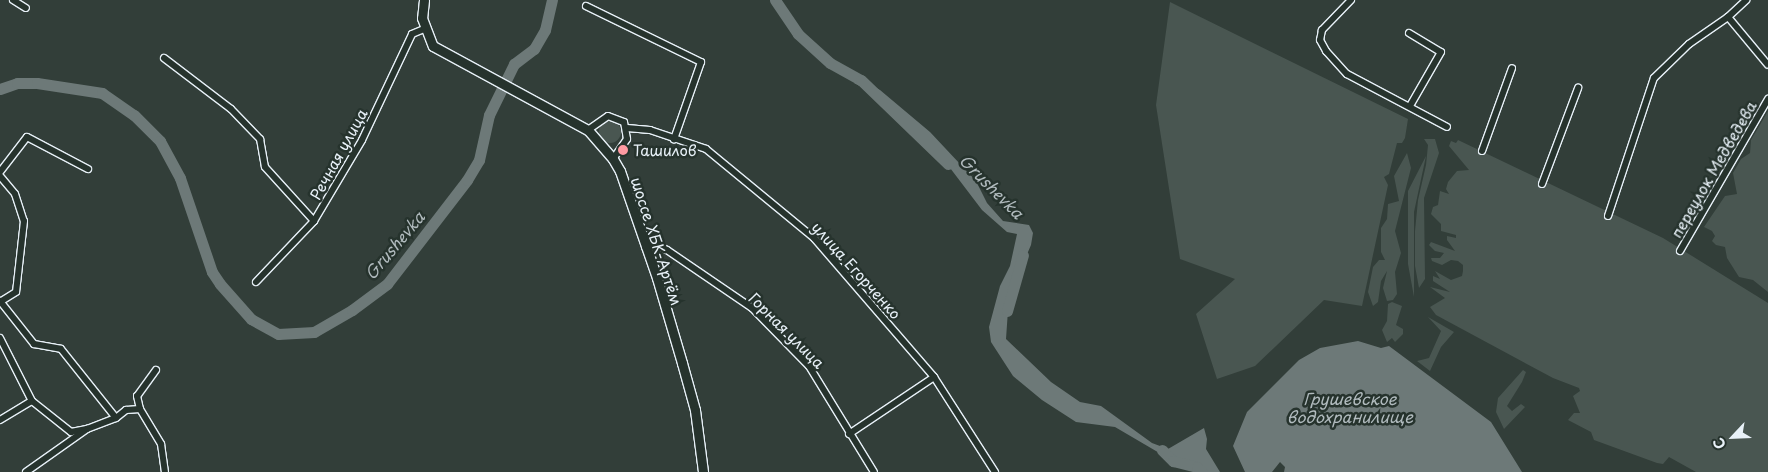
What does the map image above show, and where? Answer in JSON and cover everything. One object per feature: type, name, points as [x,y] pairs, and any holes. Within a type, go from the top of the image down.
[{"type":"main road","points":[[424,0],[424,29]]},
{"type":"main road","name":"шоссе ХБК-Артём","points":[[424,29],[433,46],[443,53],[588,130],[620,171],[695,410],[703,472]]},
{"type":"street","points":[[14,0],[26,8]]},
{"type":"street","points":[[1351,0],[1322,30],[1320,40],[1347,74],[1447,127]]},
{"type":"street","points":[[1608,216],[1647,104],[1654,78],[1689,44],[1728,17],[1746,0]]},
{"type":"street","points":[[586,6],[701,62],[674,138]]},
{"type":"street","points":[[1728,17],[1768,65]]},
{"type":"street","name":"Речная улица","points":[[256,282],[314,221],[362,140],[412,34],[424,29]]},
{"type":"street","points":[[1409,33],[1441,52],[1410,106]]},
{"type":"street","points":[[164,58],[231,109],[260,139],[265,167],[314,221]]},
{"type":"street","points":[[1482,152],[1512,68]]},
{"type":"street","points":[[1542,184],[1578,88]]},
{"type":"street","name":"переулок Медведева","points":[[1680,251],[1768,99]]},
{"type":"street","points":[[588,130],[611,116],[622,120],[628,128],[626,141],[612,159]]},
{"type":"street","name":"улица Егорченко","points":[[628,128],[650,130],[706,149],[814,238],[934,377],[996,472]]},
{"type":"street","points":[[88,169],[28,137],[0,174],[15,194],[24,221],[16,292],[1,301],[34,344],[61,349],[116,418]]},
{"type":"street","name":"Горная улица","points":[[645,247],[657,245],[667,250],[752,308],[809,366],[844,419],[849,434],[874,472]]},
{"type":"street","points":[[0,338],[32,401],[71,432],[87,429],[116,418],[126,410],[140,409]]},
{"type":"street","points":[[156,370],[137,396],[140,409],[161,444],[165,472]]},
{"type":"street","points":[[849,434],[934,377]]},
{"type":"street","points":[[0,420],[32,401]]},
{"type":"street","points":[[26,472],[87,429]]},
{"type":"shaded area","points":[[1170,2],[1408,119],[1405,138],[1402,143],[1397,143],[1389,174],[1384,177],[1388,185],[1362,306],[1324,300],[1255,366],[1217,379],[1196,314],[1235,279],[1180,259],[1156,105]]},
{"type":"shaded area","points":[[1768,111],[1768,292],[1753,280],[1739,277],[1727,258],[1725,247],[1716,245],[1712,241],[1715,236],[1712,231],[1704,227],[1725,196],[1737,194],[1733,173],[1741,159],[1750,153],[1751,140]]},
{"type":"shaded area","points":[[606,121],[614,121],[621,128],[621,136],[614,143],[606,143],[599,136],[599,128]]},
{"type":"shaded area","points":[[1424,139],[1435,139],[1439,153],[1424,198],[1425,279],[1419,288],[1415,266],[1415,231],[1418,200],[1426,165],[1428,145]]},
{"type":"shaded area","points":[[1458,140],[1663,238],[1768,303],[1768,472],[1696,472],[1669,457],[1663,464],[1657,463],[1594,440],[1591,432],[1568,420],[1574,413],[1580,413],[1573,396],[1580,391],[1579,388],[1553,378],[1436,315],[1430,307],[1445,298],[1430,287],[1450,292],[1433,281],[1433,276],[1440,279],[1435,271],[1451,280],[1462,276],[1463,271],[1463,265],[1458,261],[1451,260],[1442,265],[1432,261],[1431,258],[1440,258],[1444,253],[1435,251],[1429,245],[1431,242],[1455,251],[1447,240],[1447,236],[1456,238],[1456,235],[1441,231],[1441,224],[1431,214],[1433,207],[1438,205],[1440,191],[1449,194],[1446,189],[1448,182],[1457,171],[1469,170],[1449,146],[1451,141],[1456,143]]},
{"type":"shaded area","points":[[1407,153],[1411,168],[1395,231],[1401,253],[1395,272],[1397,294],[1393,300],[1387,301],[1383,288],[1387,271],[1381,281],[1378,302],[1373,306],[1368,292],[1373,267],[1379,260],[1385,260],[1381,252],[1381,228],[1387,219],[1388,204],[1399,201],[1394,176]]},
{"type":"shaded area","points":[[1426,156],[1414,212],[1414,297],[1408,264],[1408,191]]},
{"type":"shaded area","points":[[1392,302],[1402,306],[1396,325],[1403,329],[1403,334],[1395,342],[1392,338],[1387,342],[1382,330],[1387,321],[1388,304]]},
{"type":"shaded area","points":[[1428,317],[1454,332],[1441,347],[1430,371],[1417,361],[1429,358],[1441,331]]},
{"type":"shaded area","points":[[1523,370],[1526,372],[1522,382],[1507,406],[1512,411],[1521,404],[1525,407],[1504,429],[1496,412],[1498,398]]},
{"type":"water","points":[[861,80],[880,90],[930,132],[976,181],[987,203],[1003,221],[1029,225],[1033,233],[1031,245],[1009,296],[1006,339],[1051,382],[1080,402],[1101,406],[1152,443],[1168,449],[1204,428],[1207,439],[1206,449],[1220,472],[1197,472],[1197,467],[1173,461],[1115,427],[1076,422],[1042,400],[1013,376],[991,342],[989,327],[1000,286],[1010,266],[1017,234],[1007,232],[982,210],[944,160],[878,96],[854,83]]},
{"type":"water","name":"Грушевское водохранилище","points":[[1358,341],[1381,348],[1389,346],[1491,422],[1522,472],[1284,472],[1285,467],[1280,462],[1272,472],[1245,472],[1233,446],[1247,412],[1299,360],[1320,348]]},
{"type":"waterway","name":"Grushevka","points":[[0,89],[17,83],[37,83],[102,93],[134,115],[160,141],[180,178],[212,272],[220,284],[251,319],[278,334],[314,332],[352,310],[387,284],[467,180],[479,160],[489,115],[514,64],[534,49],[545,30],[552,0]]},
{"type":"waterway","name":"Grushevka","points":[[775,0],[798,34],[830,63],[861,80],[948,164]]},
{"type":"waterway","name":"Grushevka","points":[[1007,311],[1023,255]]},
{"type":"waterway","name":"Grushevka","points":[[1162,450],[1173,461],[1197,467],[1202,472]]},
{"type":"place","name":"Ташилов","points":[[623,150]]}]
